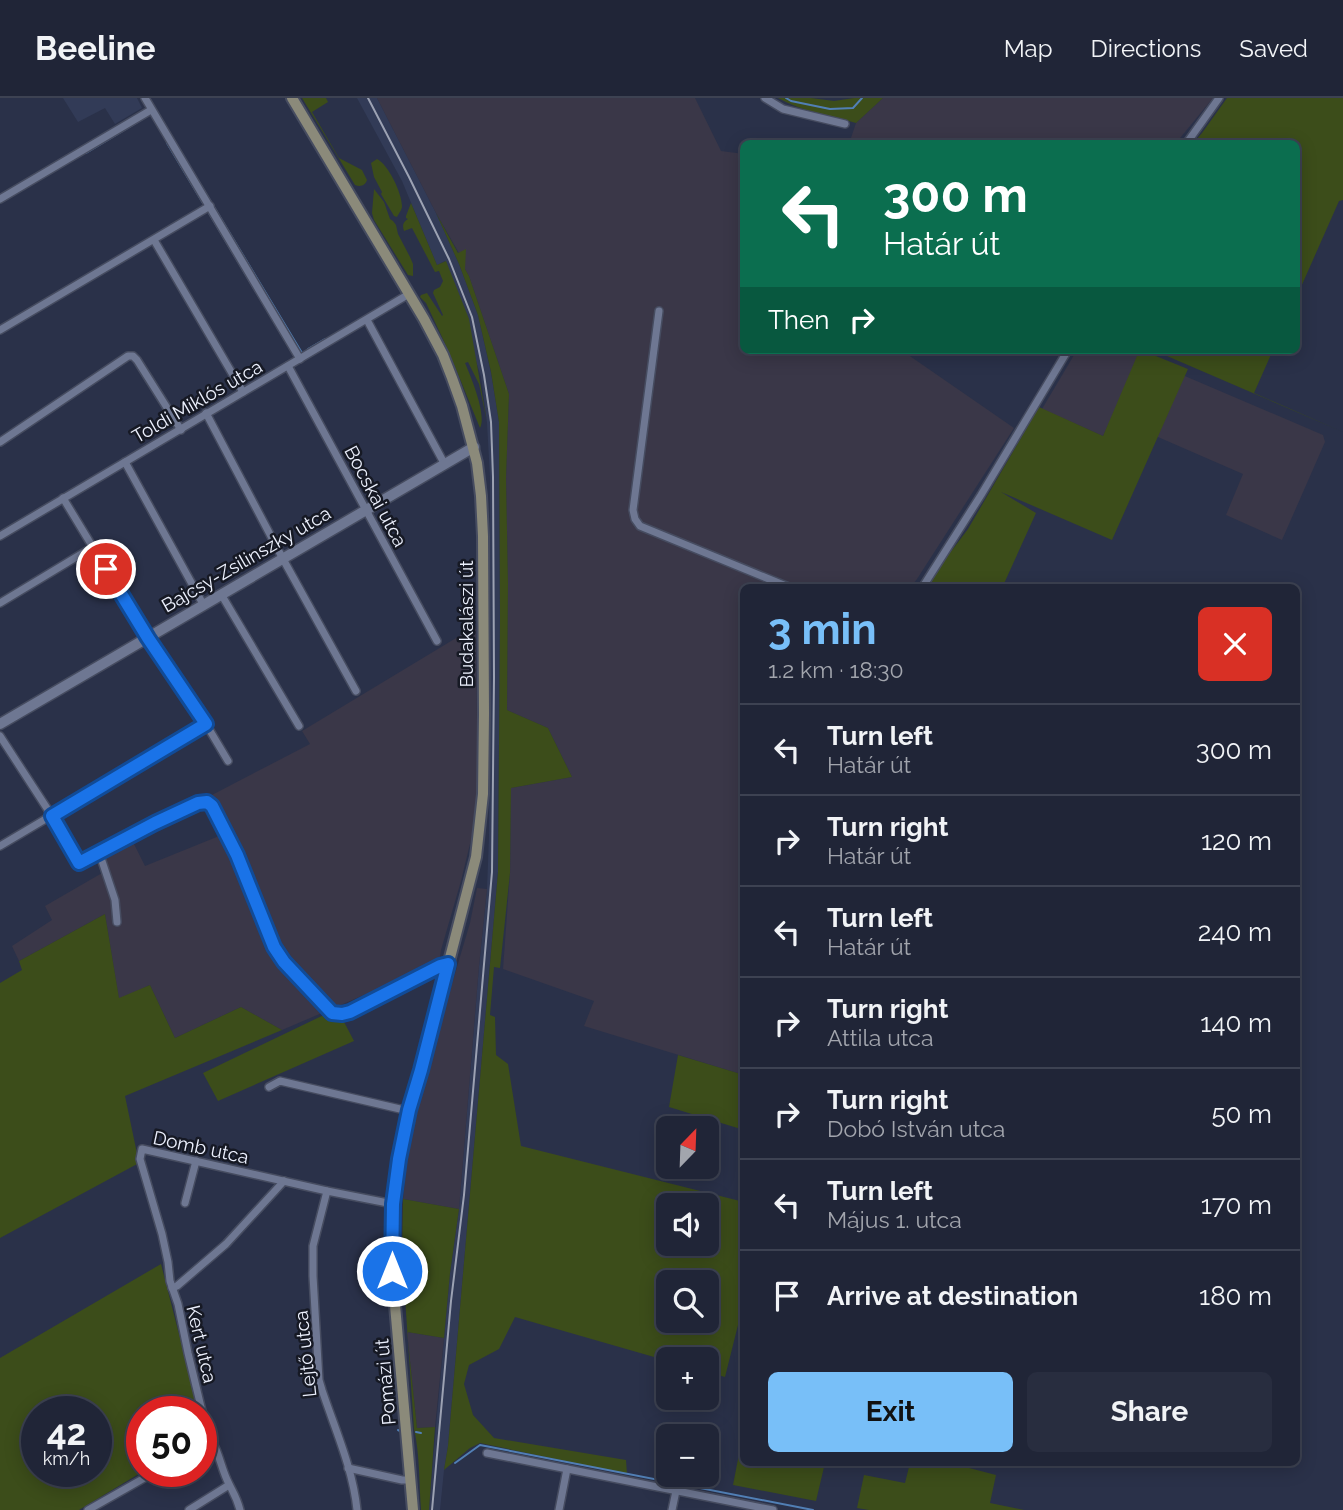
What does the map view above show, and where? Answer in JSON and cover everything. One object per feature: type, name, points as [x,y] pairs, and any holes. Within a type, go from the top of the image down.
[{"type":"main road","name":"Budakalászi út","points":[[292,98],[424,318],[448,367],[462,406],[480,480],[483,536],[483,794],[476,858],[448,964]]},
{"type":"main road","name":"Pomázi út","points":[[413,1510],[392,1271],[393,1204],[409,1110],[448,964]]},
{"type":"street","points":[[145,98],[300,359]]},
{"type":"street","points":[[765,98],[783,109],[845,124]]},
{"type":"street","points":[[1189,140],[1219,98]]},
{"type":"street","points":[[0,199],[151,110]]},
{"type":"street","points":[[0,330],[209,206]]},
{"type":"street","points":[[154,240],[243,392]]},
{"type":"street","name":"Toldi Miklós utca","points":[[0,536],[409,295]]},
{"type":"street","points":[[659,311],[633,510],[635,519],[640,526],[781,584]]},
{"type":"street","points":[[367,320],[444,463]]},
{"type":"street","points":[[925,584],[1067,354]]},
{"type":"street","points":[[0,442],[128,356],[137,360],[181,430]]},
{"type":"street","name":"Bocskai utca","points":[[288,366],[437,641]]},
{"type":"street","points":[[206,413],[356,691]]},
{"type":"street","name":"Bajcsy-Zsilinszky utca","points":[[0,724],[474,447]]},
{"type":"street","points":[[125,462],[203,604]]},
{"type":"street","points":[[63,498],[148,638],[228,761]]},
{"type":"street","points":[[0,603],[93,547]]},
{"type":"street","points":[[221,594],[299,726]]},
{"type":"street","points":[[0,846],[206,724]]},
{"type":"street","points":[[0,736],[79,863],[198,803],[207,802],[212,806],[237,855],[274,947],[284,962],[332,1013],[350,1012],[448,964]]},
{"type":"street","points":[[99,852],[115,900],[117,922]]},
{"type":"street","points":[[269,1087],[280,1081],[409,1110]]},
{"type":"street","name":"Domb utca","points":[[172,1288],[169,1262],[140,1158],[142,1149],[393,1204]]},
{"type":"street","points":[[186,1203],[195,1161]]},
{"type":"street","name":"Kert utca","points":[[198,1396],[172,1288],[226,1244],[284,1181]]},
{"type":"street","name":"Lejtő utca","points":[[327,1191],[313,1246],[312,1264],[319,1374],[321,1390],[355,1493],[357,1510]]},
{"type":"street","name":"Kert utca","points":[[217,1449],[240,1510]]},
{"type":"street","points":[[486,1453],[773,1510]]},
{"type":"street","points":[[348,1468],[411,1480]]},
{"type":"street","points":[[559,1510],[567,1469]]},
{"type":"street","points":[[189,1510],[229,1485]]},
{"type":"street","points":[[88,1510],[129,1487]]},
{"type":"street","points":[[672,1510],[676,1491]]},
{"type":"shaded area","points":[[63,98],[137,98],[142,108],[115,124],[105,108],[78,122]]},
{"type":"shaded area","points":[[357,98],[377,98],[459,264],[478,315],[499,422],[498,872],[448,1446],[440,1510],[429,1510],[487,889],[490,477],[487,423],[481,377],[445,261],[437,265],[402,181]]},
{"type":"shaded area","points":[[377,98],[695,98],[721,151],[740,153],[740,354],[907,354],[1014,428],[913,584],[740,584],[740,1074],[584,1026],[594,1001],[503,969],[510,873],[511,788],[572,777],[548,728],[507,710],[506,478],[509,394],[465,269],[465,250],[459,253]]},
{"type":"shaded area","points":[[883,98],[1213,98],[1178,140],[850,140],[856,123]]},
{"type":"shaded area","points":[[1075,354],[1133,354],[1323,435],[1325,442],[1282,540],[1226,515],[1243,474],[1112,417],[1103,436],[1042,409]]},
{"type":"shaded area","points":[[476,626],[478,811],[439,963],[282,1030],[241,1007],[175,1038],[150,985],[119,999],[105,914],[19,961],[12,946],[52,920],[45,906],[109,869],[103,854],[132,840],[145,866],[229,832],[210,796],[310,744],[302,731]]},
{"type":"shaded area","points":[[477,888],[487,889],[459,1209],[403,1199],[407,1159],[422,1085],[470,923]]},
{"type":"shaded area","points":[[407,1332],[444,1338],[435,1427],[417,1428]]},
{"type":"green space","points":[[302,98],[326,98],[328,102],[312,112],[339,158],[362,170],[367,180],[364,185],[355,185]]},
{"type":"green space","points":[[778,98],[834,101],[883,98],[856,123],[807,110]]},
{"type":"green space","points":[[1227,98],[1343,98],[1343,200],[1339,201],[1300,289],[1300,140],[1196,140]]},
{"type":"green space","points":[[377,159],[390,173],[400,194],[402,207],[397,217],[381,194],[374,177],[371,163]]},
{"type":"green space","points":[[374,189],[396,225],[413,264],[413,276],[408,275],[374,220]]},
{"type":"green space","points":[[411,203],[437,265],[446,261],[469,319],[487,422],[479,384],[468,362],[465,363],[480,405],[480,428],[449,352],[426,303],[420,297],[427,293],[443,315],[433,293],[443,281],[439,271],[435,272],[412,228],[403,229]]},
{"type":"green space","points":[[436,213],[458,253],[466,249],[465,269],[509,394],[506,478],[507,710],[548,728],[572,777],[511,788],[510,873],[500,968],[494,967],[490,1015],[495,1017],[496,1055],[508,1064],[521,1146],[708,1193],[656,1193],[656,1256],[719,1256],[719,1196],[740,1201],[740,1317],[725,1377],[719,1375],[719,1347],[656,1347],[656,1358],[515,1317],[499,1349],[469,1365],[464,1384],[473,1415],[494,1438],[626,1460],[627,1474],[480,1443],[444,1470],[498,872],[499,422],[478,315]]},
{"type":"green space","points":[[1151,354],[1188,369],[1112,540],[1001,492],[1036,513],[1004,584],[930,584],[968,529],[1039,407],[1103,436],[1137,356]]},
{"type":"green space","points":[[1162,354],[1271,354],[1254,393],[1343,432]]},
{"type":"green space","points":[[105,914],[119,998],[150,985],[175,1038],[241,1007],[282,1030],[125,1096],[139,1163],[0,1238],[0,983],[22,970],[19,961]]},
{"type":"green space","points":[[328,1013],[336,1022],[343,1020],[354,1041],[218,1101],[203,1073]]},
{"type":"green space","points":[[678,1055],[740,1074],[740,1129],[719,1122],[719,1116],[698,1116],[669,1107]]},
{"type":"green space","points":[[403,1199],[459,1209],[444,1338],[407,1332],[402,1254]]},
{"type":"green space","points":[[161,1264],[195,1396],[126,1396],[126,1482],[79,1510],[0,1510],[0,1358]]},
{"type":"green space","points":[[408,1342],[417,1428],[435,1427],[429,1510],[421,1510]]},
{"type":"green space","points":[[740,1449],[740,1466],[824,1466],[816,1501],[733,1485]]},
{"type":"green space","points":[[909,1466],[962,1466],[996,1475],[990,1503],[1024,1510],[857,1508],[864,1475],[905,1483]]},
{"type":"waterway","points":[[786,98],[830,109],[853,108],[862,98]]},
{"type":"waterway","points":[[86,153],[146,117]]},
{"type":"waterway","points":[[167,143],[203,203]]},
{"type":"waterway","points":[[191,169],[302,353]]},
{"type":"waterway","points":[[209,213],[295,357]]},
{"type":"waterway","points":[[308,349],[325,339]]},
{"type":"waterway","points":[[416,1432],[421,1433]]},
{"type":"waterway","points":[[455,1463],[480,1445],[813,1510]]},
{"type":"tram line","points":[[368,98],[449,259],[472,317],[491,422],[494,677],[492,872],[464,1195],[451,1301],[432,1510]]},
{"type":"route","points":[[106,569],[148,638],[206,724],[52,816],[79,863],[134,833],[198,803],[207,802],[212,806],[237,855],[274,947],[284,962],[332,1013],[350,1012],[448,964],[409,1110],[399,1159],[393,1204],[392,1271]]}]
